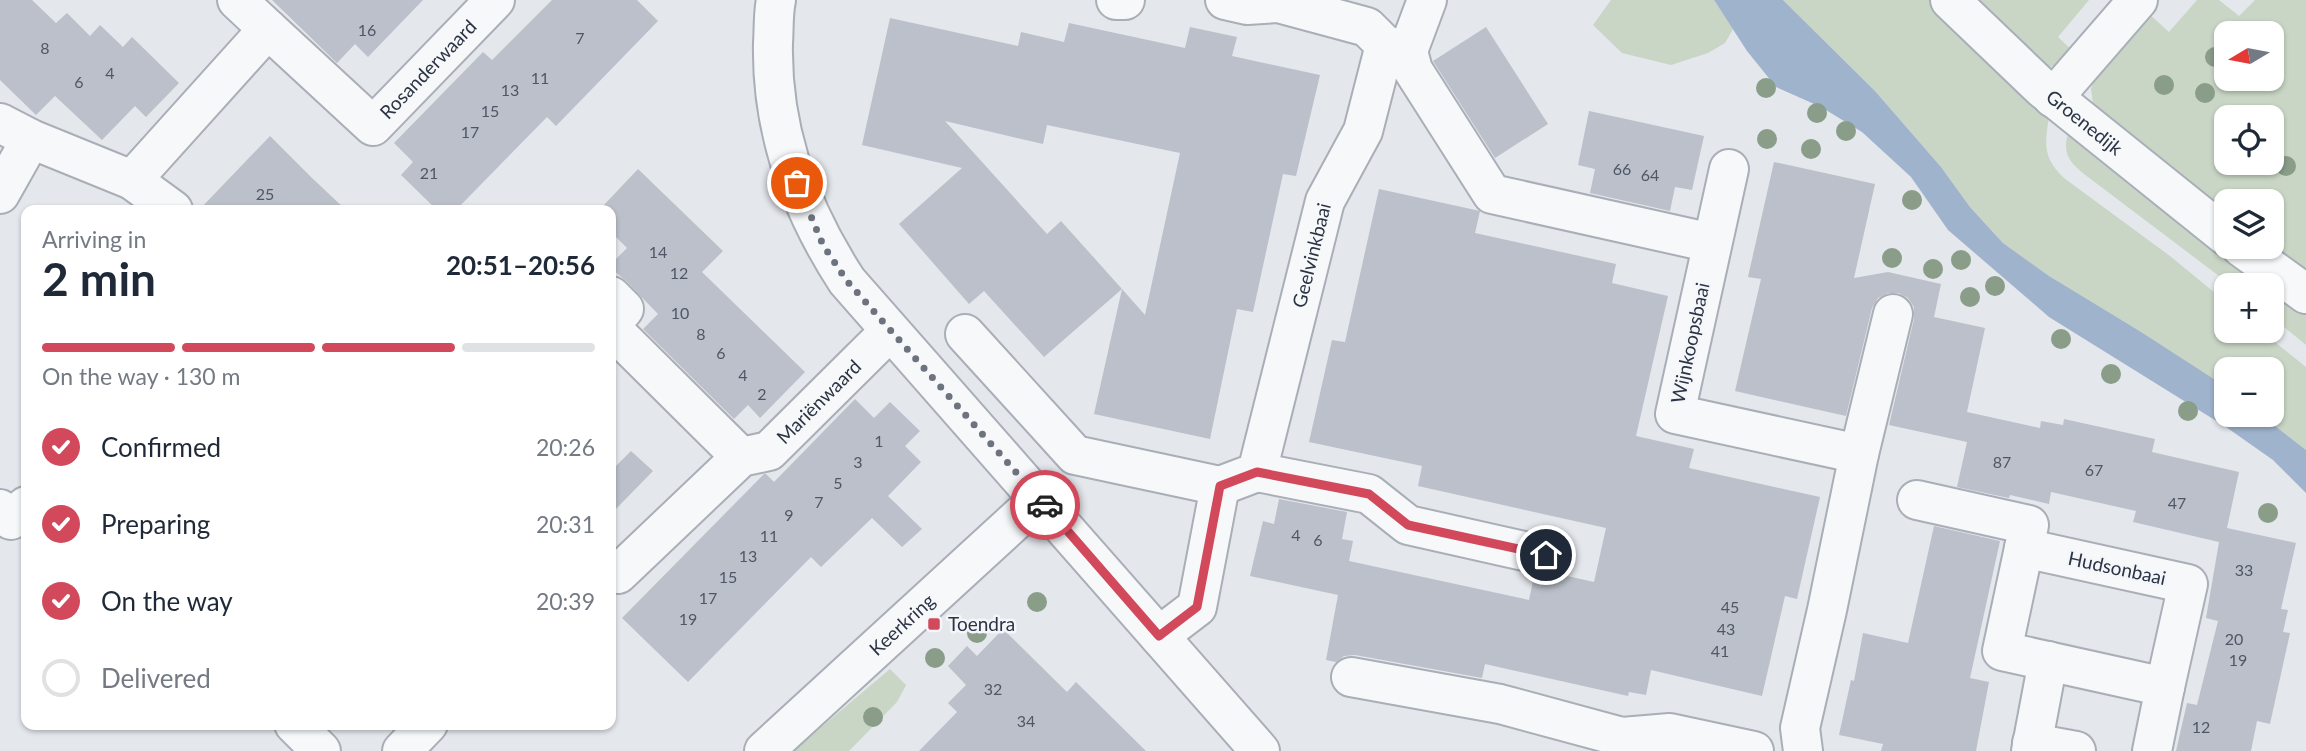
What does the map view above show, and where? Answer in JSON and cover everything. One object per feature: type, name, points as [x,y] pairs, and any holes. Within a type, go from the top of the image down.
[{"type":"street","name":"Rosanderwaard","points":[[237,0],[373,126],[495,0]]},
{"type":"street","points":[[776,0],[773,78],[781,137],[823,245],[847,281],[889,332],[1260,751]]},
{"type":"street","points":[[1116,0],[1125,0]]},
{"type":"street","points":[[1225,0],[1247,5],[1278,3],[1367,27],[1397,48],[1492,194],[1712,243]]},
{"type":"street","name":"Geelvinkbaai","points":[[1257,472],[1325,201],[1363,131],[1397,48],[1427,0]]},
{"type":"street","name":"Groenedijk","points":[[1950,0],[2053,98],[2214,226]]},
{"type":"street","points":[[2053,98],[2138,0]]},
{"type":"street","points":[[132,180],[268,29]]},
{"type":"street","points":[[0,194],[15,131],[132,180],[166,205]]},
{"type":"street","name":"Wijnkoopsbaai","points":[[1729,169],[1675,414],[1859,454]]},
{"type":"street","points":[[2258,259],[2306,294]]},
{"type":"street","points":[[616,301],[624,309],[616,319]]},
{"type":"street","points":[[1802,751],[1800,727],[1859,454],[1893,314]]},
{"type":"street","points":[[616,331],[741,457]]},
{"type":"street","name":"Mariënwaard","points":[[616,573],[741,457],[769,451],[889,332]]},
{"type":"street","points":[[965,334],[1076,455],[1220,486],[1257,472],[1369,494],[1408,525],[1546,555]]},
{"type":"street","points":[[1159,636],[1197,607],[1220,486]]},
{"type":"street","name":"Keerkring","points":[[764,751],[1039,499]]},
{"type":"street","points":[[1917,500],[2029,525],[2002,651],[2165,687]]},
{"type":"street","points":[[0,509],[12,520],[21,511]]},
{"type":"street","name":"Hudsonbaai","points":[[2024,548],[2188,583],[2152,751]]},
{"type":"street","points":[[2048,661],[2032,747],[2076,751]]},
{"type":"street","points":[[1352,677],[1500,704],[1622,737],[1670,733],[1754,751]]},
{"type":"street","points":[[300,730],[321,751]]},
{"type":"street","points":[[401,751],[422,730]]},
{"type":"green space","points":[[1611,0],[1714,0],[1733,29],[1725,43],[1708,53],[1671,65],[1622,53],[1593,25]]},
{"type":"green space","points":[[1783,0],[1930,0],[2049,116],[2047,150],[2052,163],[2064,178],[2170,256],[2214,292],[2214,343],[2276,343],[2306,367],[2306,450],[2276,427],[2284,427],[2284,357],[2214,357],[2214,380],[2049,276],[2003,243],[1875,91]]},
{"type":"green space","points":[[1969,0],[2089,0],[2058,37],[2077,55],[2061,66],[2039,67]]},
{"type":"green space","points":[[2197,0],[2219,0],[2239,16],[2255,0],[2306,0],[2306,277],[2284,258],[2284,189],[2214,189],[2214,211],[2095,118],[2091,89],[2094,78],[2148,13],[2169,32]]},
{"type":"green space","points":[[2072,134],[2214,242],[2214,259],[2236,259],[2254,273],[2215,273],[2084,174],[2067,154],[2067,137]]},
{"type":"green space","points":[[2284,295],[2306,311],[2306,345],[2284,327]]},
{"type":"green space","points":[[890,669],[906,685],[897,702],[849,751],[793,751]]},
{"type":"water","points":[[1714,0],[1783,0],[1875,91],[2003,243],[2049,276],[2214,379],[2214,420],[2049,317],[1948,230],[1911,177],[1862,132],[1821,107],[1776,87],[1747,51]]},
{"type":"water","points":[[2226,427],[2276,427],[2306,450],[2306,493],[2273,460]]},
{"type":"building","points":[[0,0],[32,0],[56,23],[67,13],[90,36],[100,25],[123,47],[132,37],[179,83],[146,117],[135,106],[102,140],[55,96],[36,115],[0,80]]},
{"type":"building","points":[[272,0],[423,0],[368,57],[355,44],[337,63]]},
{"type":"building","points":[[552,0],[637,0],[658,21],[556,126],[547,117],[461,205],[432,205],[401,175],[413,162],[394,143],[483,52],[492,60]]},
{"type":"building","points":[[890,18],[1018,46],[1021,32],[1064,42],[1069,23],[1185,48],[1190,27],[1237,37],[1232,56],[1320,75],[1296,176],[1283,174],[1253,312],[1237,309],[1210,439],[1094,414],[1122,289],[1044,357],[984,291],[969,304],[899,224],[962,168],[862,145]],"holes":[[[945,121],[1043,144],[1047,125],[1180,153],[1145,315],[1061,221],[1047,234]]]},
{"type":"building","points":[[1486,27],[1548,124],[1495,158],[1433,61]]},
{"type":"building","points":[[1589,111],[1704,136],[1692,190],[1675,187],[1670,211],[1590,193],[1595,169],[1578,165]]},
{"type":"building","points":[[270,136],[341,205],[204,205]]},
{"type":"building","points":[[1774,162],[1875,184],[1854,278],[1888,272],[1941,284],[1934,317],[1985,328],[1967,412],[2040,428],[2041,421],[2063,425],[2064,419],[2155,439],[2152,452],[2239,472],[2227,528],[2296,543],[2281,609],[2288,610],[2283,632],[2290,633],[2270,724],[2257,721],[2251,751],[2176,751],[2187,703],[2197,705],[2218,621],[2206,618],[2219,542],[2133,522],[2136,511],[2051,492],[2049,504],[1957,487],[1967,442],[1889,425],[1914,319],[1914,307],[1908,298],[1899,293],[1888,293],[1878,298],[1872,308],[1846,416],[1735,391],[1761,279],[1748,277]]},
{"type":"building","points":[[638,169],[723,251],[702,272],[805,372],[760,418],[748,405],[734,419],[643,329],[658,314],[616,272],[616,259],[627,248],[616,237],[616,205],[604,205]]},
{"type":"building","points":[[1379,189],[1480,211],[1475,233],[1616,264],[1612,283],[1668,296],[1636,436],[1694,449],[1689,468],[1820,497],[1797,599],[1785,596],[1762,696],[1651,670],[1646,695],[1629,692],[1628,696],[1485,664],[1482,678],[1355,655],[1344,656],[1336,662],[1326,660],[1338,595],[1250,576],[1263,521],[1274,524],[1279,499],[1347,512],[1342,539],[1353,541],[1349,561],[1529,600],[1534,576],[1552,577],[1558,574],[1594,582],[1606,528],[1418,486],[1422,466],[1309,442],[1332,340],[1345,342]]},
{"type":"building","points":[[855,399],[874,418],[890,402],[920,431],[905,446],[921,462],[888,496],[922,529],[902,547],[872,518],[821,567],[811,557],[688,682],[622,618],[764,474],[774,482]]},
{"type":"building","points":[[631,451],[653,471],[616,509],[616,466]]},
{"type":"building","points":[[1934,526],[2000,541],[1970,678],[1989,682],[1976,751],[1881,751],[1883,744],[1839,735],[1851,680],[1854,681],[1863,633],[1908,643]]},
{"type":"building","points":[[1003,629],[1067,692],[1076,682],[1146,751],[919,751],[957,712],[948,703],[966,685],[948,666],[967,646],[977,656]]},
{"type":"way so far","points":[[797,183],[823,245],[847,281],[889,332],[1045,505]]},
{"type":"place","name":"Toendra","points":[[934,624]]},
{"type":"route","points":[[1045,505],[1159,636],[1197,607],[1220,486],[1257,472],[1369,494],[1408,525],[1546,555]]}]
